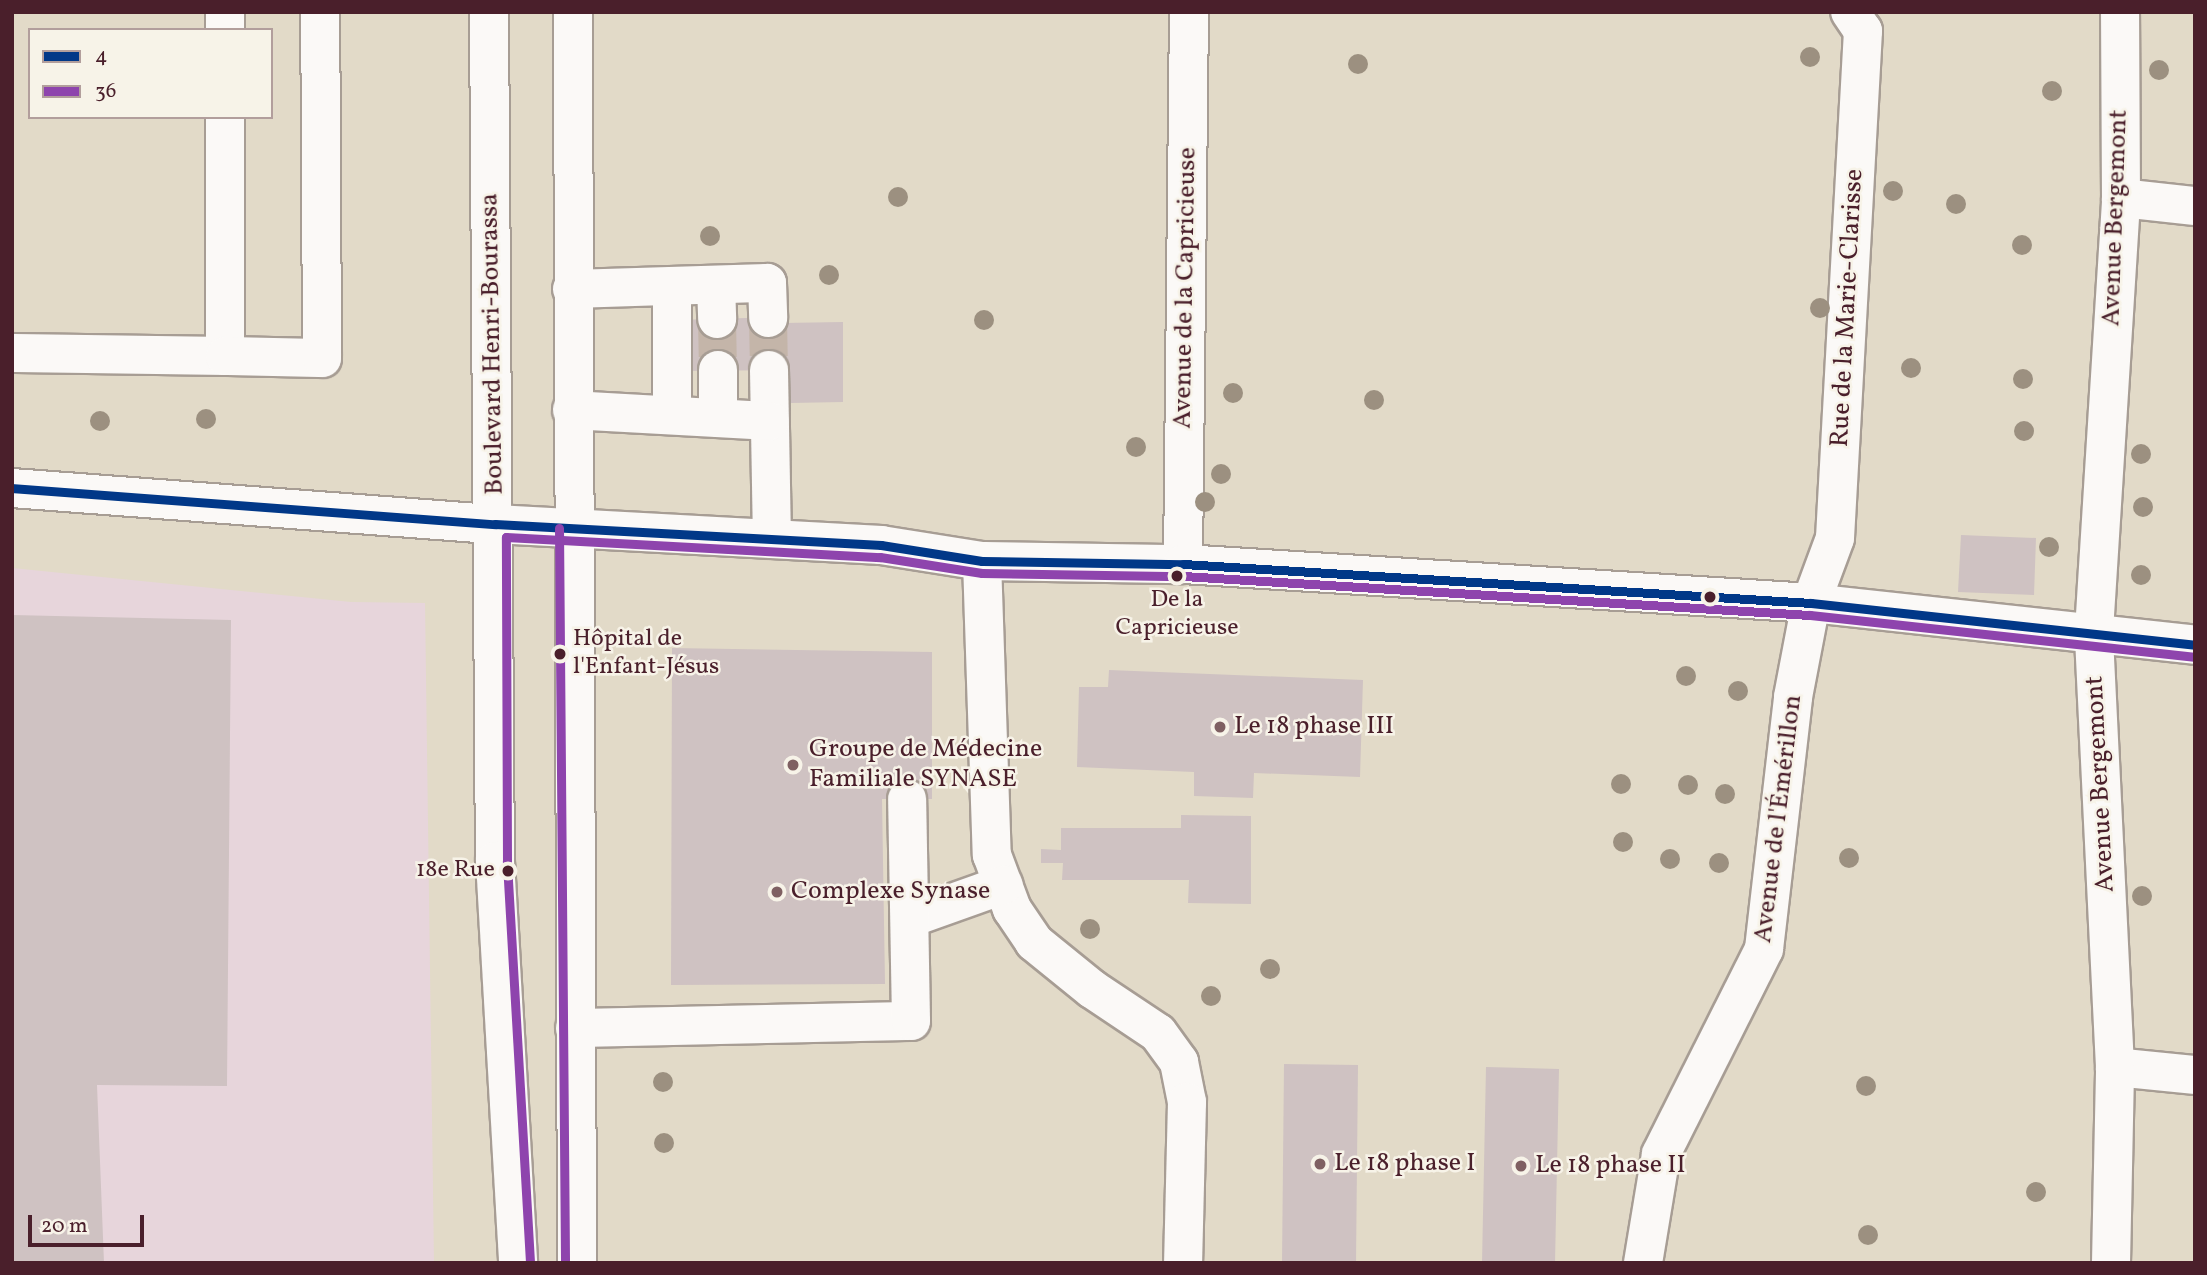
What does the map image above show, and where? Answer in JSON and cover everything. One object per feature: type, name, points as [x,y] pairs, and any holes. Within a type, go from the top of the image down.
[{"type":"main road","points":[[12,353],[322,358],[320,12]]},
{"type":"main road","name":"Boulevard Henri-Bourassa","points":[[489,12],[495,524],[495,861],[518,1263]]},
{"type":"main road","points":[[573,12],[572,528],[577,1263]]},
{"type":"main road","name":"Avenue de la Capricieuse","points":[[1183,564],[1189,12]]},
{"type":"main road","name":"Rue de la Marie-Clarisse","points":[[1811,603],[1835,538],[1863,31],[1850,12]]},
{"type":"main road","name":"Avenue Bergemont","points":[[2111,1263],[2115,1067],[2094,631],[2121,198],[2120,12]]},
{"type":"main road","points":[[225,119],[225,356]]},
{"type":"main road","points":[[2121,198],[2195,205]]},
{"type":"main road","points":[[572,289],[672,286],[717,302],[767,283],[768,318]]},
{"type":"main road","points":[[672,286],[672,415]]},
{"type":"main road","points":[[718,370],[718,418]]},
{"type":"main road","points":[[769,370],[772,539]]},
{"type":"main road","points":[[572,410],[770,421]]},
{"type":"main road","points":[[12,488],[495,524],[881,545],[982,561],[1183,564],[1811,603],[2094,631],[2195,645]]},
{"type":"main road","points":[[982,561],[992,855],[1012,909],[1034,942],[1092,989],[1158,1033],[1179,1062],[1187,1102],[1183,1263]]},
{"type":"main road","name":"Avenue de l'Émérillon","points":[[1643,1263],[1661,1154],[1764,950],[1793,697],[1811,603]]},
{"type":"main road","points":[[575,1028],[911,1021],[912,917],[907,799]]},
{"type":"main road","points":[[912,917],[1003,885]]},
{"type":"main road","points":[[2115,1067],[2195,1075]]},
{"type":"shaded area","points":[[12,568],[351,602],[425,603],[434,1263],[12,1263]]},
{"type":"building","points":[[783,317],[783,323],[843,322],[843,402],[791,403],[781,394],[782,370],[677,371],[676,320]]},
{"type":"building","points":[[1961,535],[2036,538],[2034,595],[1958,592]]},
{"type":"building","points":[[12,615],[231,620],[227,1086],[97,1085],[104,1263],[12,1263]]},
{"type":"building","name":"Complexe Synase","points":[[672,648],[932,652],[932,799],[882,799],[885,984],[671,985]]},
{"type":"building","name":"Le 18 phase III","points":[[1109,670],[1363,680],[1360,777],[1254,773],[1253,798],[1194,796],[1194,772],[1077,767],[1079,687],[1108,687]]},
{"type":"building","points":[[1181,815],[1251,816],[1251,904],[1188,903],[1189,880],[1062,880],[1063,863],[1041,863],[1041,849],[1061,850],[1061,828],[1181,828]]},
{"type":"building","name":"Le 18 phase I","points":[[1284,1064],[1358,1065],[1356,1263],[1282,1263]]},
{"type":"building","name":"Le 18 phase II","points":[[1486,1067],[1559,1069],[1555,1263],[1482,1263]]},
{"type":"tunnel","points":[[768,318],[769,370]]},
{"type":"tunnel","points":[[717,319],[718,370]]},
{"type":"transit line","name":"4","points":[[12,488],[495,524],[881,545],[982,561],[1183,564],[1811,603],[2195,645]]},
{"type":"transit line","name":"36","points":[[559,528],[565,1263]]},
{"type":"transit line","name":"36","points":[[530,1262],[507,861],[506,537],[880,557],[982,573],[1183,576],[1810,615],[2194,657]]},
{"type":"place","name":"De la Capricieuse","points":[[1177,576]]},
{"type":"place","name":"Hôpital de l'Enfant-Jésus","points":[[560,654]]},
{"type":"place","name":"Le 18 phase III","points":[[1220,727]]},
{"type":"place","name":"Groupe de Médecine Familiale SYNASE","points":[[793,765]]},
{"type":"place","name":"18e Rue","points":[[508,871]]},
{"type":"place","name":"Complexe Synase","points":[[777,892]]},
{"type":"place","name":"Le 18 phase I","points":[[1320,1164]]},
{"type":"place","name":"Le 18 phase II","points":[[1521,1166]]}]
